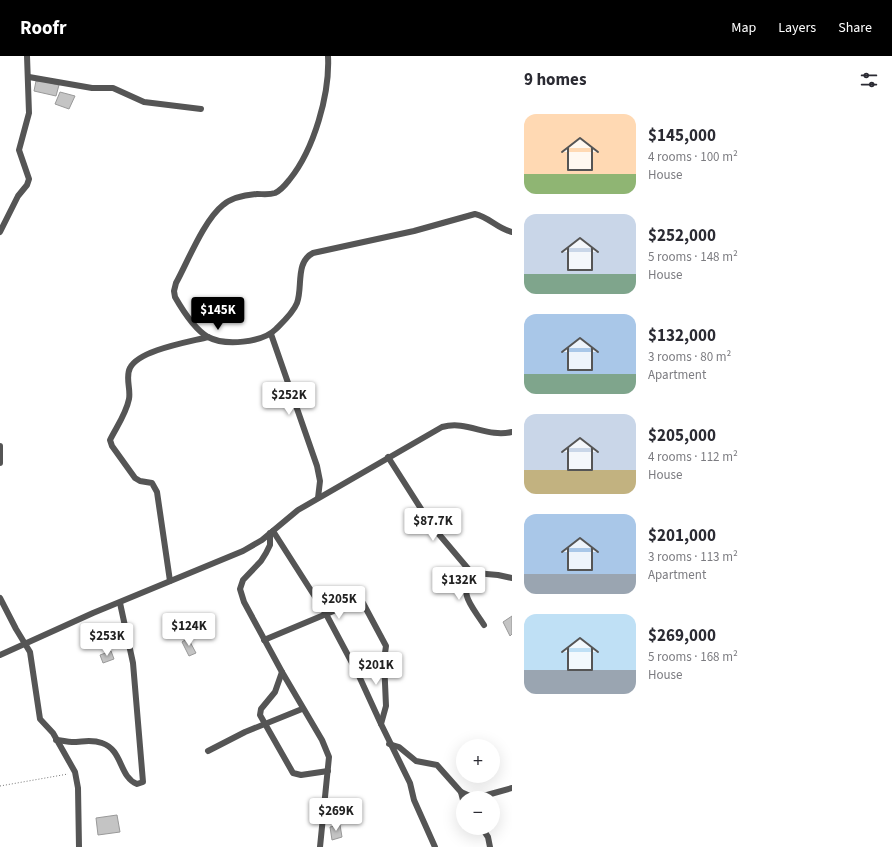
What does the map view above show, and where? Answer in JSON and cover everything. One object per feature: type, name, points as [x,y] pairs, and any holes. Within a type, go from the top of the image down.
[{"type":"street","points":[[0,232],[18,196],[27,185],[29,179],[19,150],[29,113],[29,77],[27,56]]},
{"type":"street","points":[[328,56],[328,69],[318,123],[311,145],[292,176],[281,190],[274,194],[250,195],[223,204],[203,231],[176,283],[174,292],[178,302],[195,326],[208,337],[221,341],[251,341],[271,334],[294,308],[297,302],[303,262],[307,256],[313,253],[414,231],[475,214],[481,215],[501,228],[512,232]]},
{"type":"street","points":[[29,77],[92,88],[113,88],[144,102],[201,109]]},
{"type":"street","points":[[271,334],[317,466],[320,481],[318,498]]},
{"type":"street","points":[[170,581],[157,492],[152,483],[140,481],[135,478],[112,446],[110,440],[125,413],[128,404],[130,396],[129,369],[133,364],[152,352],[208,337]]},
{"type":"street","points":[[0,655],[243,551],[272,532],[292,514],[427,434],[449,425],[473,428],[497,435],[512,432]]},
{"type":"street","points":[[0,446],[0,462]]},
{"type":"street","points":[[388,457],[432,526],[470,571],[476,574],[498,575],[512,578]]},
{"type":"street","points":[[272,532],[326,614],[359,676],[390,744],[410,783],[414,800],[435,847]]},
{"type":"street","points":[[272,532],[270,544],[266,553],[240,585],[244,602],[302,709],[326,748],[329,757],[320,847]]},
{"type":"street","points":[[470,571],[465,588],[465,594],[484,625]]},
{"type":"street","points":[[264,640],[361,601],[385,642],[386,706],[381,724]]},
{"type":"street","points":[[1,603],[26,644],[33,660],[38,713],[40,719],[53,733],[75,772],[78,788],[79,847]]},
{"type":"street","points":[[56,740],[72,742],[91,740],[103,743],[116,752],[131,781],[137,784],[143,782],[133,663],[120,603]]},
{"type":"street","points":[[282,672],[275,692],[260,712],[282,756],[293,773],[301,775],[328,771]]},
{"type":"street","points":[[208,751],[245,732],[302,709]]},
{"type":"street","points":[[390,744],[399,747],[416,761],[437,765],[460,791]]},
{"type":"street","points":[[500,791],[512,788]]},
{"type":"street","points":[[487,835],[490,847]]},
{"type":"path","points":[[0,786],[75,772]]},
{"type":"building","points":[[39,80],[59,85],[56,96],[34,91],[36,81],[38,82]]},
{"type":"building","points":[[60,92],[75,96],[69,109],[55,104]]},
{"type":"building","points":[[512,616],[512,634],[510,636],[503,622]]},
{"type":"building","points":[[188,638],[196,653],[189,656],[182,642]]},
{"type":"building","points":[[111,651],[114,659],[103,663],[100,655]]},
{"type":"building","points":[[117,815],[120,832],[98,835],[96,818]]},
{"type":"building","points":[[340,825],[342,837],[332,840],[330,827]]}]
